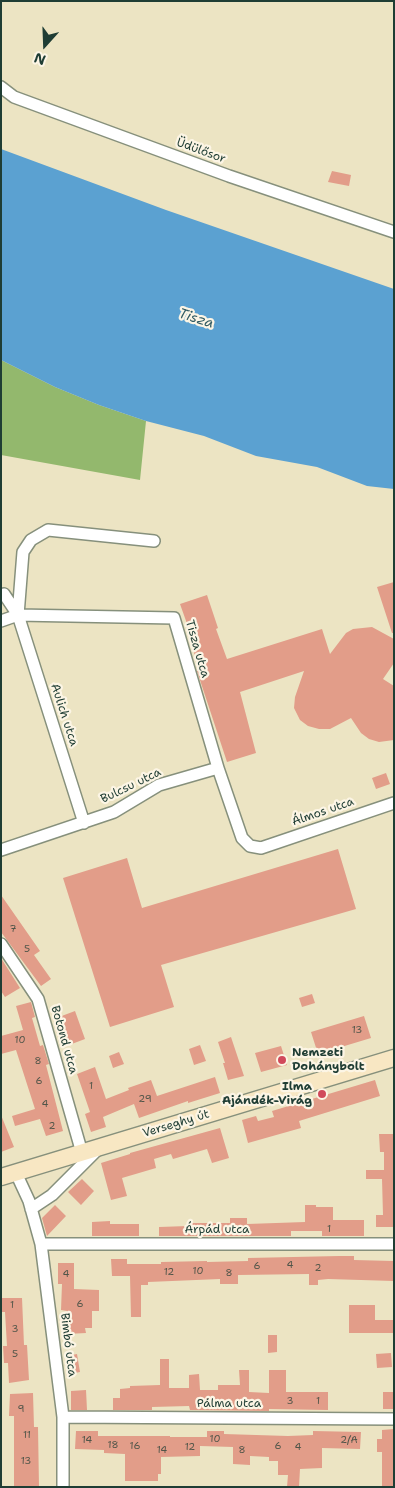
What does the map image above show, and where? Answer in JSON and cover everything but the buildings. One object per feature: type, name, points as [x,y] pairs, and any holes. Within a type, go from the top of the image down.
[{"type":"main road","name":"Verseghy út","points":[[9,1175],[394,1058]]},
{"type":"street","name":"Üdülősor","points":[[1,87],[14,97],[291,198],[394,232]]},
{"type":"street","points":[[18,615],[23,552],[32,540],[48,530],[154,541]]},
{"type":"street","points":[[4,594],[18,615]]},
{"type":"street","points":[[1,621],[18,615]]},
{"type":"street","name":"Tisza utca","points":[[18,615],[174,618],[218,768],[242,838],[250,846],[261,848]]},
{"type":"street","name":"Aulich utca","points":[[18,615],[84,823]]},
{"type":"street","name":"Bulcsu utca","points":[[1,850],[114,812],[159,785],[218,768]]},
{"type":"street","name":"Álmos utca","points":[[261,848],[394,803]]},
{"type":"street","name":"Botond utca","points":[[1,944],[38,999],[82,1153]]},
{"type":"street","points":[[31,1209],[52,1195],[100,1148]]},
{"type":"street","name":"Bimbó utca","points":[[9,1175],[31,1209],[40,1244],[63,1417],[63,1487]]},
{"type":"street","name":"Árpád utca","points":[[40,1244],[394,1244]]},
{"type":"street","name":"Pálma utca","points":[[63,1417],[394,1419]]},
{"type":"green space","points":[[1,360],[55,387],[146,421],[140,480],[1,455]]},
{"type":"water","name":"Tisza","points":[[1,149],[166,210],[394,289],[394,489],[367,486],[317,467],[256,456],[204,436],[146,421],[55,387],[1,360]]},
{"type":"place","name":"Nemzeti Dohánybolt","points":[[282,1060]]},
{"type":"place","name":"Ilma Ajándék-Virág","points":[[322,1094]]}]
